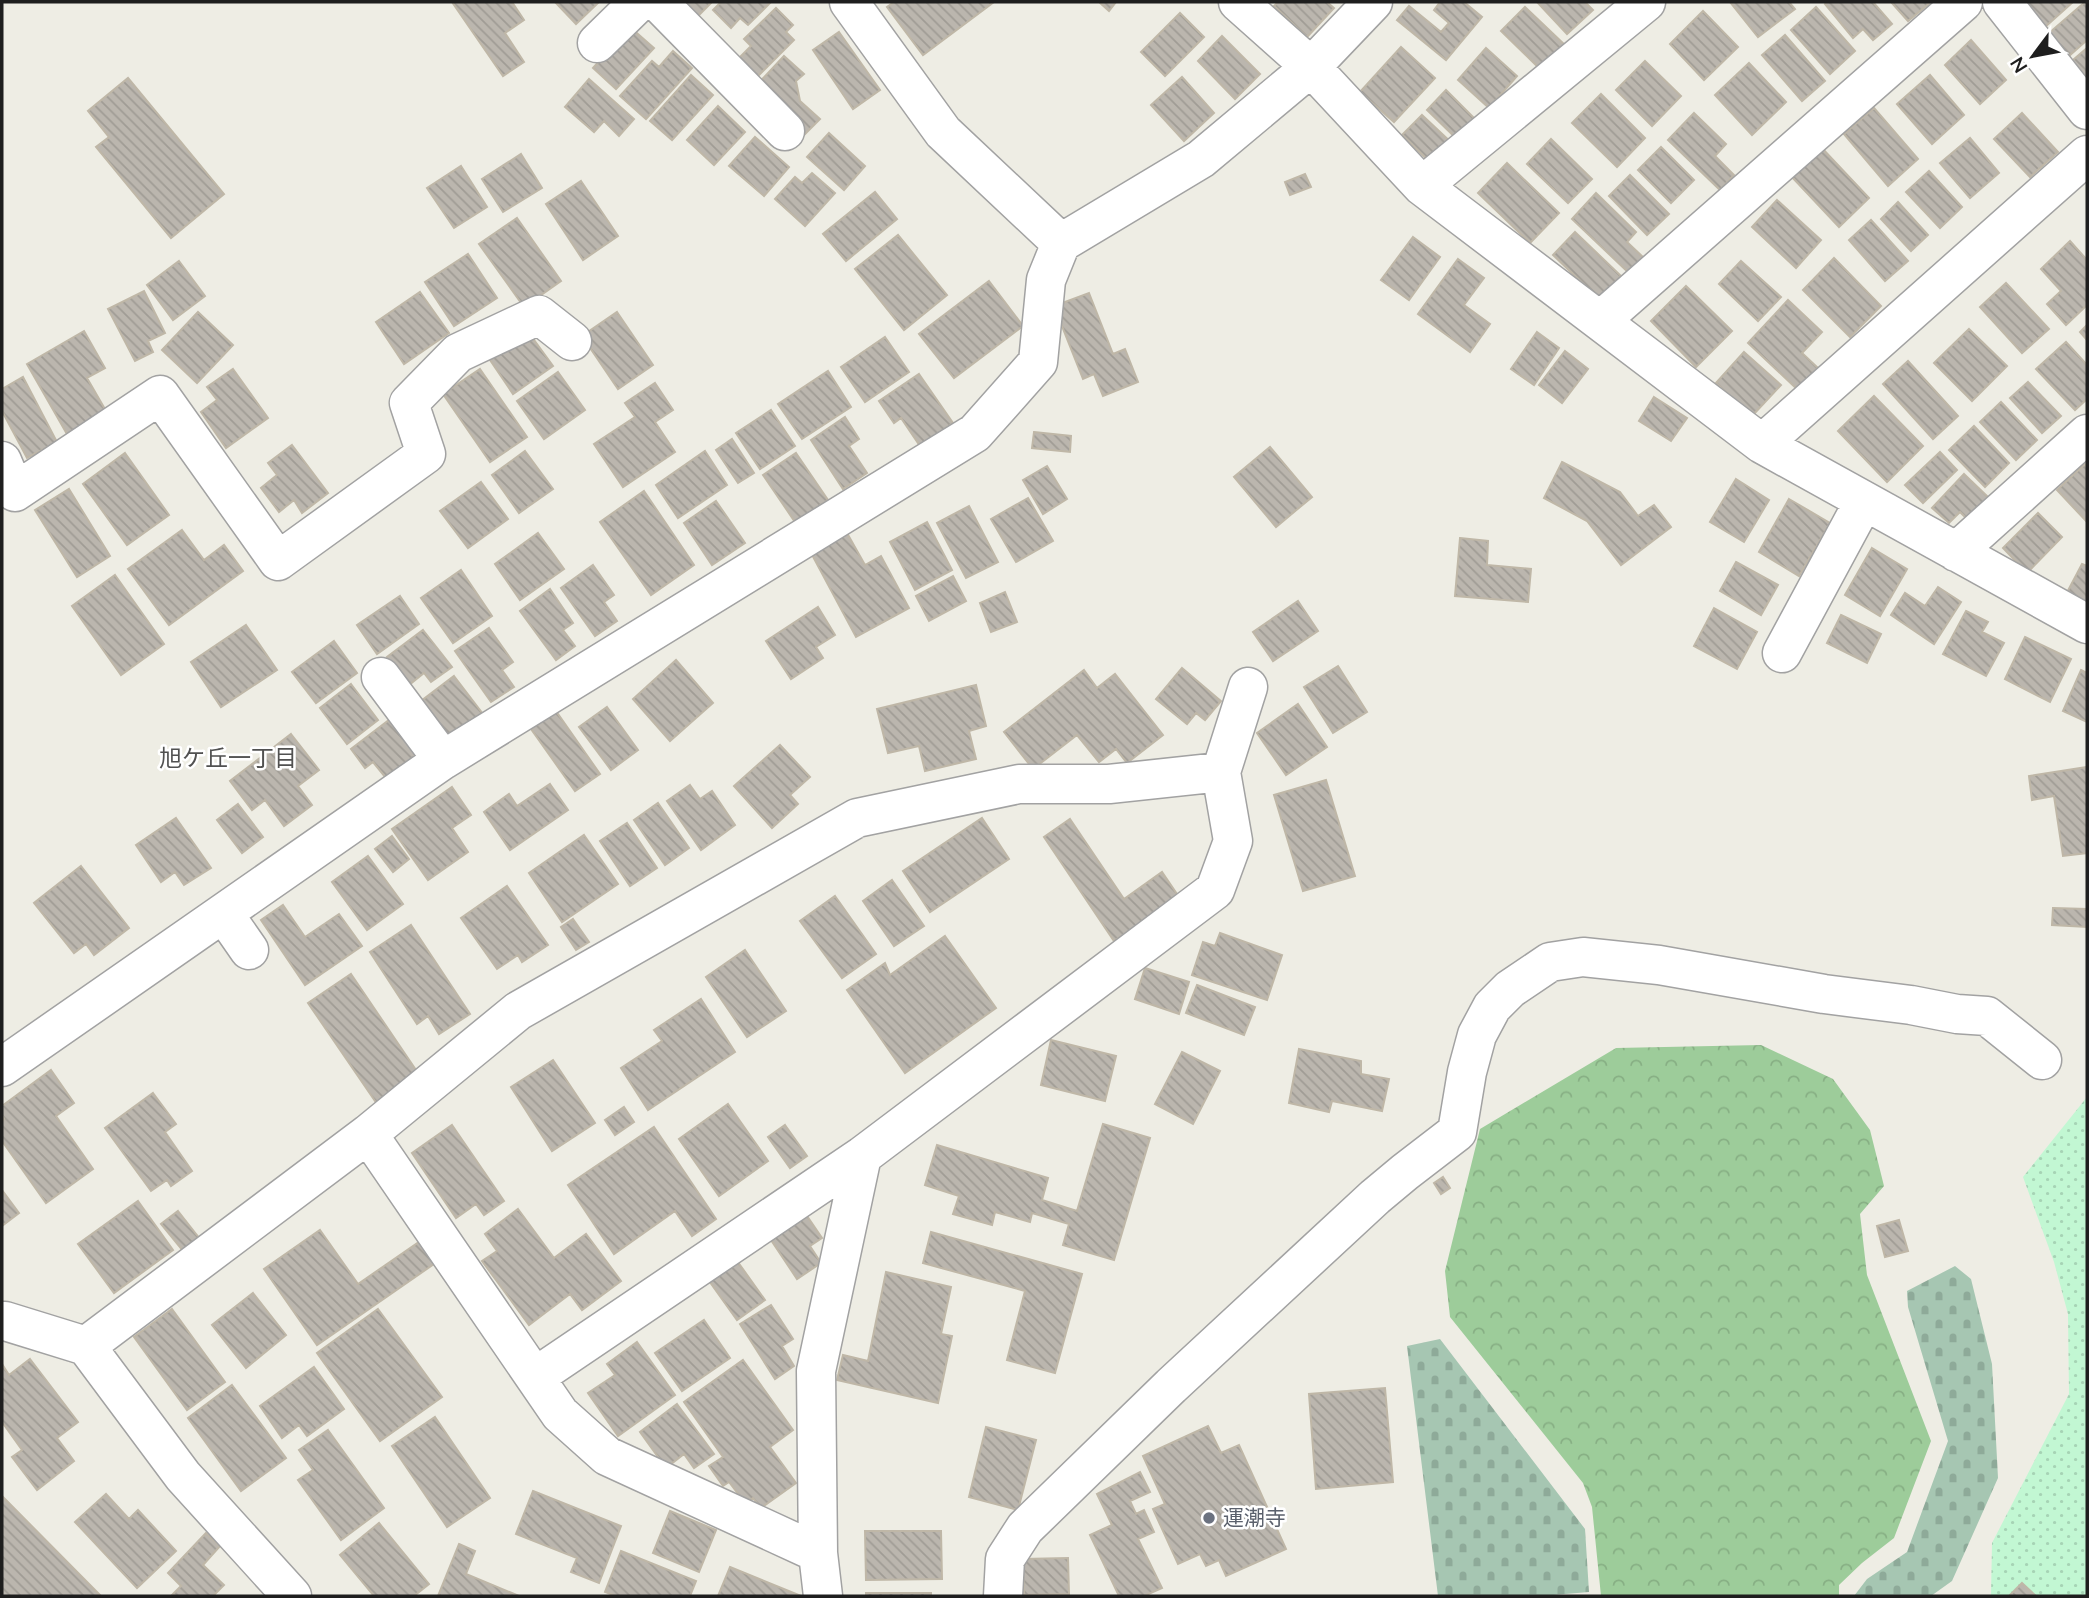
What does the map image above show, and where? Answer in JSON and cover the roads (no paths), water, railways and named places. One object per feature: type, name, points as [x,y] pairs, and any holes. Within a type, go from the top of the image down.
[{"type":"street","points":[[597,43],[639,2]]},
{"type":"street","points":[[658,2],[785,131]]},
{"type":"street","points":[[849,2],[943,132],[1061,243]]},
{"type":"street","points":[[1238,2],[1311,66],[1422,186],[1762,444],[2087,624]]},
{"type":"street","points":[[2,1067],[443,760],[975,433],[1038,362],[1046,280],[1061,243],[1200,159],[1311,66],[1373,2]]},
{"type":"street","points":[[1422,186],[1646,2]]},
{"type":"street","points":[[1600,321],[1963,2]]},
{"type":"street","points":[[2002,2],[2087,110]]},
{"type":"street","points":[[1762,444],[2087,155]]},
{"type":"street","points":[[2,461],[15,492],[160,395],[278,561],[426,454],[409,403],[458,353],[539,315],[572,341]]},
{"type":"street","points":[[1956,552],[2087,434]]},
{"type":"street","points":[[1782,653],[1864,500]]},
{"type":"street","points":[[382,677],[443,760]]},
{"type":"street","points":[[535,1377],[862,1156],[1215,890],[1233,841],[1221,772],[1248,687]]},
{"type":"street","points":[[86,1346],[368,1134],[518,1011],[857,818],[1019,784],[1110,784],[1221,772]]},
{"type":"street","points":[[223,914],[249,950]]},
{"type":"street","points":[[1003,1596],[1005,1559],[1025,1528],[1171,1386],[1355,1216],[1405,1172],[1457,1132],[1477,1034],[1492,1007],[1510,989],[1550,962],[1583,957],[1659,965],[1824,994],[1987,1016],[2042,1060]]},
{"type":"street","points":[[368,1134],[560,1414],[607,1456],[818,1553]]},
{"type":"street","points":[[823,1596],[818,1553],[816,1371],[862,1156]]},
{"type":"street","points":[[5,1321],[86,1346],[183,1475],[292,1596]]},
{"type":"place","name":"運潮寺","points":[[1209,1518]]},
{"type":"district","name":"旭ケ丘一丁目","points":[[228,758]]}]
